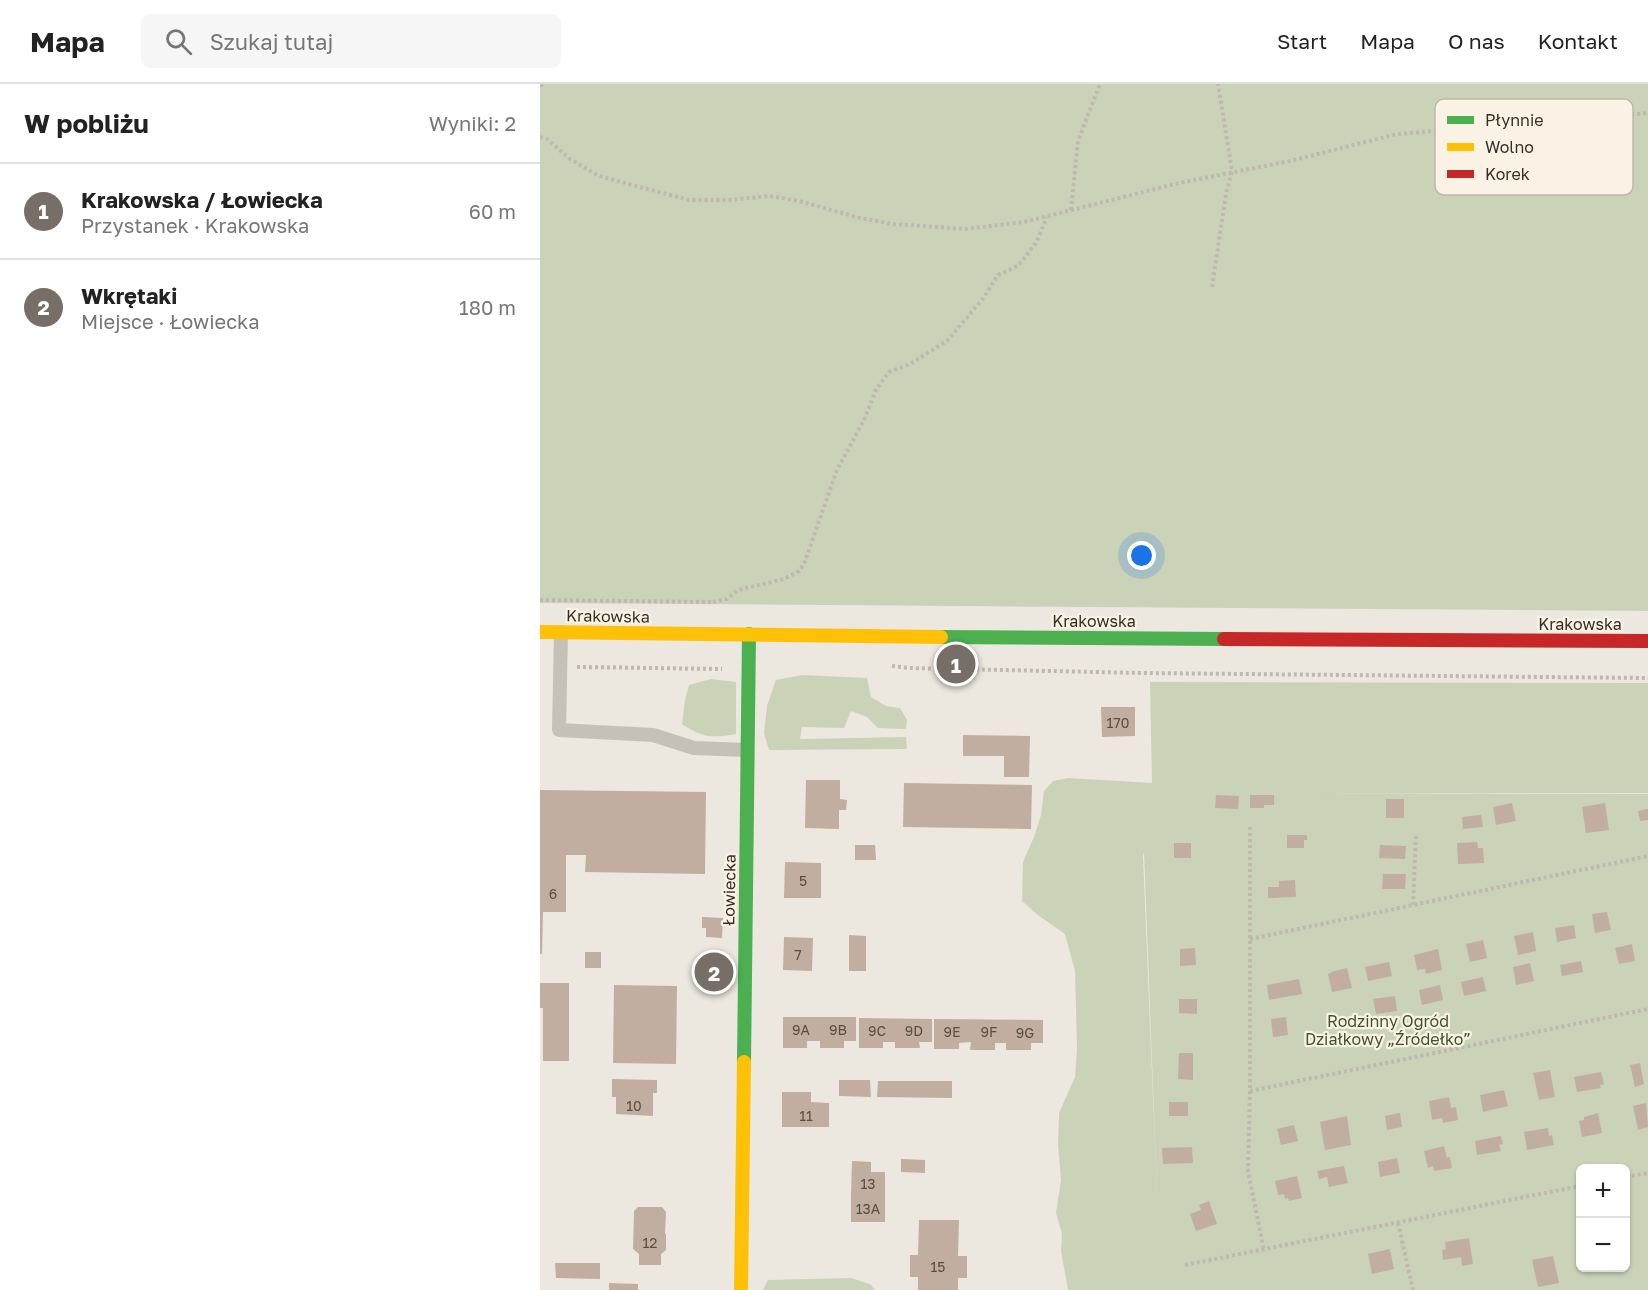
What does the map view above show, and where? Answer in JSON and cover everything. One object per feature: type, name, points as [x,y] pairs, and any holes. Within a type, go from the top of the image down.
[{"type":"street","name":"Krakowska","points":[[540,632],[1648,641]]},
{"type":"street","name":"Łowiecka","points":[[741,1290],[749,634]]},
{"type":"lane","points":[[561,632],[558,730],[653,735],[694,748],[747,750]]},
{"type":"path","points":[[1071,210],[1078,141],[1100,84]]},
{"type":"path","points":[[1212,287],[1226,194],[1232,171],[1218,84]]},
{"type":"path","points":[[1633,114],[1648,113]]},
{"type":"path","points":[[540,137],[547,139],[570,159],[599,176],[689,200],[728,200],[770,196],[893,224],[966,229],[1024,222],[1179,183],[1290,161],[1397,134],[1435,131]]},
{"type":"path","points":[[713,602],[727,599],[738,590],[784,579],[799,571],[804,564],[837,470],[864,420],[876,390],[889,372],[910,364],[947,341],[981,300],[998,275],[1018,266],[1036,243],[1047,217]]},
{"type":"path","points":[[887,665],[909,668],[1131,673],[1648,678]]},
{"type":"path","points":[[560,666],[724,669],[729,674],[748,674]]},
{"type":"path","points":[[1250,827],[1248,1171],[1264,1251]]},
{"type":"path","points":[[1413,905],[1416,836]]},
{"type":"path","points":[[1250,939],[1648,856]]},
{"type":"path","points":[[1250,1091],[1648,1009]]},
{"type":"path","points":[[1630,1176],[1648,1173]]},
{"type":"path","points":[[1185,1265],[1576,1187]]},
{"type":"path","points":[[1398,1223],[1413,1290]]},
{"type":"green space","points":[[540,84],[1648,84],[1648,611],[540,603]]},
{"type":"green space","points":[[802,675],[867,678],[871,697],[886,706],[900,708],[907,720],[906,729],[878,728],[867,717],[851,711],[844,728],[802,727],[800,739],[906,737],[907,749],[769,750],[764,733],[767,706],[776,680]]},
{"type":"green space","points":[[711,679],[736,682],[736,734],[708,736],[682,724],[689,685]]},
{"type":"green space","name":"Rodzinny Ogród Działkowy „Źródełko”","points":[[1150,682],[1648,683],[1648,793],[1300,793],[1648,794],[1648,1290],[1068,1290],[1061,1251],[1062,1234],[1056,1213],[1061,1180],[1058,1145],[1059,1113],[1075,1077],[1077,1049],[1075,971],[1065,934],[1022,901],[1023,862],[1041,815],[1044,791],[1053,781],[1068,778],[1152,783]],"holes":[[[1144,852],[1158,1217],[1143,856]]]},
{"type":"green space","points":[[851,1278],[870,1284],[875,1290],[763,1290],[768,1280]]},
{"type":"building","points":[[1101,707],[1135,707],[1135,736],[1102,737]]},
{"type":"building","points":[[963,735],[1030,736],[1029,777],[1004,777],[1004,756],[963,756]]},
{"type":"building","points":[[806,780],[840,780],[840,799],[847,800],[846,810],[839,810],[839,829],[805,828]]},
{"type":"building","points":[[904,783],[1032,785],[1031,829],[903,827]]},
{"type":"building","points":[[540,790],[706,792],[705,874],[585,872],[586,855],[566,855],[566,912],[543,912],[542,954],[540,954]]},
{"type":"building","points":[[1216,795],[1239,796],[1238,809],[1215,808]]},
{"type":"building","points":[[1250,795],[1274,795],[1274,805],[1250,808]]},
{"type":"building","points":[[1386,799],[1404,799],[1404,818],[1386,818]]},
{"type":"building","points":[[1512,803],[1516,821],[1496,825],[1493,807]]},
{"type":"building","points":[[1605,803],[1609,830],[1586,833],[1582,807]]},
{"type":"building","points":[[1648,809],[1648,820],[1640,821],[1638,811]]},
{"type":"building","points":[[1481,815],[1483,827],[1463,829],[1462,817]]},
{"type":"building","points":[[1287,835],[1307,835],[1304,848],[1287,848]]},
{"type":"building","points":[[1477,842],[1478,848],[1483,848],[1484,863],[1458,864],[1457,843]]},
{"type":"building","points":[[1174,843],[1191,843],[1191,858],[1174,858]]},
{"type":"building","points":[[855,845],[875,845],[876,860],[855,860]]},
{"type":"building","points":[[1380,845],[1406,846],[1405,859],[1379,858]]},
{"type":"building","points":[[785,862],[821,863],[821,898],[784,898]]},
{"type":"building","points":[[1383,874],[1406,874],[1405,889],[1382,889]]},
{"type":"building","points":[[1295,880],[1296,897],[1268,898],[1268,887],[1279,887],[1279,881]]},
{"type":"building","points":[[1607,912],[1611,930],[1595,933],[1592,914]]},
{"type":"building","points":[[702,917],[723,918],[722,938],[706,937],[706,928],[702,928]]},
{"type":"building","points":[[1574,925],[1576,938],[1557,942],[1555,928]]},
{"type":"building","points":[[1533,932],[1536,951],[1518,955],[1514,936]]},
{"type":"building","points":[[849,935],[866,936],[866,971],[849,971]]},
{"type":"building","points":[[784,937],[813,938],[812,971],[783,970]]},
{"type":"building","points":[[1483,940],[1487,958],[1470,962],[1466,944]]},
{"type":"building","points":[[1632,944],[1635,961],[1619,964],[1615,948]]},
{"type":"building","points":[[1195,948],[1196,965],[1180,966],[1180,949]]},
{"type":"building","points":[[1438,949],[1442,970],[1426,974],[1425,969],[1417,970],[1414,955]]},
{"type":"building","points":[[585,952],[601,952],[601,968],[585,968]]},
{"type":"building","points":[[1581,961],[1583,972],[1562,976],[1560,965]]},
{"type":"building","points":[[1389,962],[1392,976],[1368,981],[1365,967]]},
{"type":"building","points":[[706,963],[722,964],[722,980],[705,980]]},
{"type":"building","points":[[1530,963],[1534,981],[1516,985],[1513,967]]},
{"type":"building","points":[[1347,968],[1352,988],[1332,992],[1328,974]]},
{"type":"building","points":[[1483,977],[1486,991],[1464,996],[1461,982]]},
{"type":"building","points":[[1299,979],[1302,994],[1269,1000],[1267,985]]},
{"type":"building","points":[[540,983],[569,983],[569,1061],[543,1061],[543,1008],[540,1008]]},
{"type":"building","points":[[614,985],[677,986],[676,1064],[613,1063]]},
{"type":"building","points":[[1440,985],[1443,1000],[1422,1005],[1419,990]]},
{"type":"building","points":[[1395,996],[1397,1011],[1376,1014],[1373,999]]},
{"type":"building","points":[[1179,999],[1197,999],[1197,1014],[1179,1013]]},
{"type":"building","points":[[783,1017],[856,1017],[856,1041],[844,1041],[844,1048],[820,1048],[820,1041],[807,1041],[807,1048],[783,1048]]},
{"type":"building","points":[[1286,1017],[1288,1035],[1273,1037],[1271,1019]]},
{"type":"building","points":[[859,1018],[932,1019],[932,1042],[919,1042],[920,1048],[895,1048],[895,1042],[883,1042],[883,1048],[859,1048]]},
{"type":"building","points":[[934,1019],[1043,1020],[1043,1043],[1031,1043],[1031,1050],[1006,1050],[1006,1043],[995,1043],[995,1050],[970,1050],[971,1042],[959,1043],[959,1049],[934,1049]]},
{"type":"building","points":[[1179,1053],[1193,1053],[1193,1080],[1178,1079]]},
{"type":"building","points":[[1640,1063],[1644,1084],[1635,1087],[1630,1065]]},
{"type":"building","points":[[1550,1070],[1555,1097],[1539,1100],[1533,1073]]},
{"type":"building","points":[[1601,1072],[1604,1084],[1600,1085],[1601,1088],[1577,1092],[1574,1077]]},
{"type":"building","points":[[612,1079],[657,1080],[657,1093],[653,1093],[653,1116],[616,1114],[616,1097],[612,1097]]},
{"type":"building","points":[[839,1080],[870,1080],[871,1097],[839,1096]]},
{"type":"building","points":[[878,1081],[952,1081],[952,1098],[877,1097]]},
{"type":"building","points":[[1504,1090],[1508,1106],[1483,1112],[1480,1095]]},
{"type":"building","points":[[782,1092],[811,1092],[811,1102],[829,1103],[829,1127],[782,1127]]},
{"type":"building","points":[[1449,1097],[1451,1108],[1456,1107],[1458,1120],[1443,1123],[1442,1118],[1432,1120],[1429,1101]]},
{"type":"building","points":[[1169,1102],[1188,1102],[1188,1116],[1169,1116]]},
{"type":"building","points":[[1646,1103],[1648,1127],[1638,1130],[1633,1106]]},
{"type":"building","points":[[1400,1113],[1402,1127],[1387,1130],[1385,1116]]},
{"type":"building","points":[[1598,1113],[1602,1133],[1582,1137],[1579,1121]]},
{"type":"building","points":[[1347,1116],[1351,1145],[1325,1150],[1320,1122]]},
{"type":"building","points":[[1294,1125],[1298,1141],[1281,1145],[1277,1129]]},
{"type":"building","points":[[1548,1128],[1554,1145],[1527,1150],[1524,1132]]},
{"type":"building","points":[[1501,1136],[1503,1144],[1499,1145],[1501,1151],[1477,1155],[1475,1141]]},
{"type":"building","points":[[1444,1146],[1447,1158],[1450,1157],[1452,1168],[1434,1171],[1433,1166],[1428,1168],[1424,1151]]},
{"type":"building","points":[[1192,1147],[1193,1163],[1163,1164],[1162,1148]]},
{"type":"building","points":[[1397,1158],[1400,1173],[1380,1177],[1378,1162]]},
{"type":"building","points":[[901,1159],[925,1160],[925,1173],[901,1172]]},
{"type":"building","points":[[852,1161],[871,1162],[871,1172],[885,1172],[885,1222],[851,1222]]},
{"type":"building","points":[[1344,1166],[1348,1183],[1329,1187],[1327,1177],[1319,1179],[1317,1171]]},
{"type":"building","points":[[1297,1176],[1302,1198],[1289,1201],[1288,1198],[1285,1199],[1284,1194],[1278,1195],[1275,1181]]},
{"type":"building","points":[[1209,1201],[1217,1224],[1196,1231],[1190,1214],[1201,1210],[1199,1205]]},
{"type":"building","points":[[638,1207],[662,1207],[666,1212],[666,1250],[661,1254],[661,1265],[639,1265],[639,1254],[633,1249],[634,1211]]},
{"type":"building","points":[[919,1220],[959,1220],[958,1256],[967,1256],[967,1278],[958,1278],[958,1290],[918,1290],[918,1277],[910,1277],[910,1255],[918,1255]]},
{"type":"building","points":[[1469,1238],[1473,1264],[1462,1266],[1461,1257],[1443,1260],[1442,1250],[1446,1249],[1445,1242]]},
{"type":"building","points":[[1390,1249],[1394,1269],[1372,1274],[1368,1254]]},
{"type":"building","points":[[1553,1256],[1559,1283],[1538,1287],[1532,1260]]},
{"type":"building","points":[[555,1263],[600,1263],[600,1279],[556,1278]]},
{"type":"building","points":[[609,1283],[638,1284],[638,1290],[609,1290]]},
{"type":"traffic: fast","points":[[744,1062],[749,634]]},
{"type":"traffic: fast","points":[[941,637],[1224,639]]},
{"type":"traffic: slow","points":[[540,632],[941,637]]},
{"type":"traffic: slow","points":[[741,1290],[744,1062]]},
{"type":"traffic: jam","points":[[1224,639],[1648,641]]},
{"type":"place","name":"Krakowska / Łowiecka","points":[[956,664]]},
{"type":"place","name":"Wkrętaki","points":[[714,972]]}]
